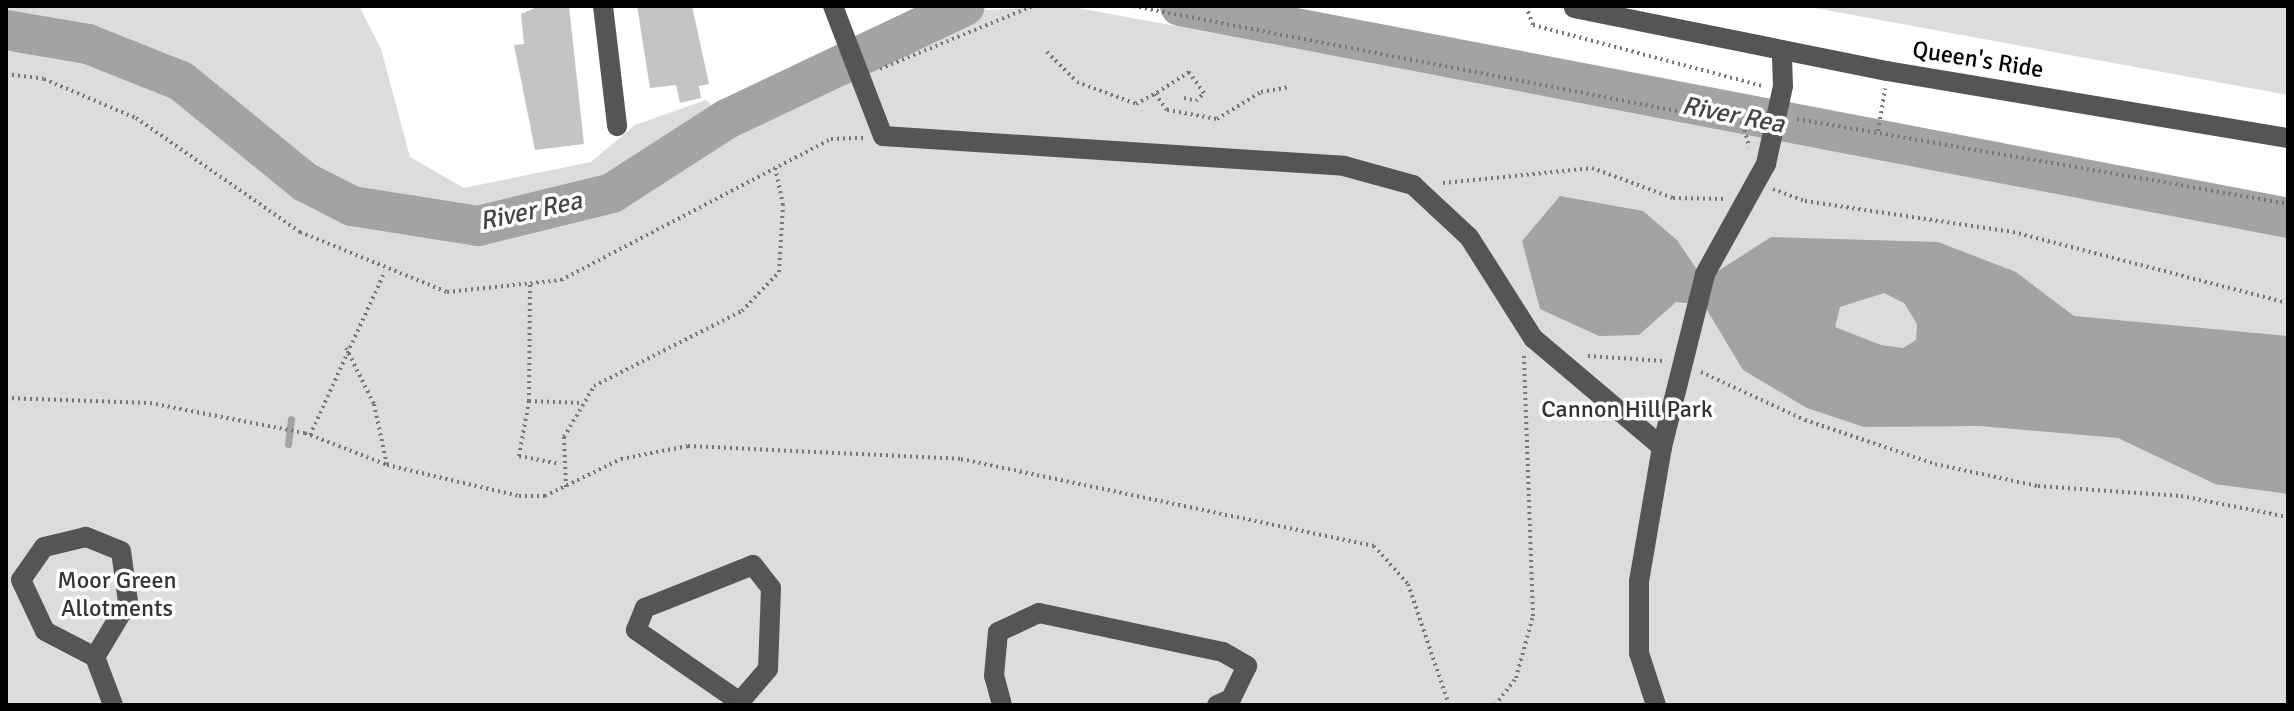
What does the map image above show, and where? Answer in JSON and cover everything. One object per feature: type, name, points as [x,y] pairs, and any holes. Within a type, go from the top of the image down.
[{"type":"street","points":[[603,6],[617,126]]},
{"type":"street","points":[[833,6],[883,136],[1344,166],[1413,185],[1469,237],[1519,318],[1550,354],[1662,447]]},
{"type":"street","name":"Queen's Ride","points":[[1574,8],[1662,14],[1782,50],[2288,138]]},
{"type":"street","points":[[1656,705],[1639,653],[1639,581],[1662,447],[1705,274],[1750,190],[1769,137],[1784,110],[1782,50]]},
{"type":"street","points":[[95,657],[128,602],[121,551],[86,537],[44,547],[21,580],[45,631],[95,657],[113,705]]},
{"type":"street","points":[[753,565],[771,588],[768,669],[737,702],[636,630],[645,608],[753,565]]},
{"type":"street","points":[[1002,705],[994,676],[998,632],[1039,613],[1223,652],[1247,666],[1231,699],[1217,705]]},
{"type":"path","points":[[859,74],[1033,6]]},
{"type":"path","points":[[1133,6],[1743,124],[1769,137]]},
{"type":"path","points":[[1526,6],[1533,25],[1760,84],[1784,110],[1878,131],[2288,204]]},
{"type":"path","points":[[1047,52],[1077,82],[1136,104],[1189,72],[1204,93],[1196,101],[1184,98]]},
{"type":"path","points":[[6,74],[44,79],[136,118],[238,182],[300,232],[385,271],[447,292],[561,280],[831,139],[883,136]]},
{"type":"path","points":[[1155,94],[1167,110],[1217,119],[1261,92],[1288,87]]},
{"type":"path","points":[[1878,131],[1883,100]]},
{"type":"path","points":[[1742,140],[1743,124]]},
{"type":"path","points":[[566,487],[560,464],[581,403],[612,373],[742,311],[779,272],[783,205],[775,166]]},
{"type":"path","points":[[1413,185],[1592,168],[1673,198],[1750,190],[2013,232],[2288,303]]},
{"type":"path","points":[[307,434],[385,271]]},
{"type":"path","points":[[530,285],[529,401],[519,456],[560,464]]},
{"type":"path","points":[[1495,705],[1516,678],[1533,616],[1530,416],[1519,318]]},
{"type":"path","points":[[346,348],[374,404],[387,465]]},
{"type":"path","points":[[1550,354],[1684,362],[1805,420],[1935,464],[2038,486],[2181,496],[2288,517]]},
{"type":"path","points":[[6,398],[150,403],[307,434],[387,465],[519,496],[566,487],[621,459],[688,446],[961,459],[1374,546],[1408,584],[1449,705]]},
{"type":"path","points":[[529,401],[581,403]]},
{"type":"green space","points":[[6,6],[359,6],[381,49],[410,157],[464,188],[591,162],[635,125],[706,100],[736,128],[965,11],[1067,6],[2288,231],[2288,705],[6,705]]},
{"type":"green space","points":[[1798,6],[2288,6],[2288,95],[1815,8]]},
{"type":"shaded area","points":[[1560,196],[1643,211],[1677,240],[1704,280],[1771,237],[1938,242],[2016,272],[2074,316],[2288,336],[2288,494],[2215,484],[2118,438],[1980,426],[1864,427],[1807,408],[1743,370],[1704,305],[1676,302],[1639,335],[1599,336],[1540,309],[1522,241]],"holes":[[[1884,293],[1904,303],[1917,324],[1916,340],[1903,348],[1881,345],[1835,327],[1840,307]]]},
{"type":"building","points":[[539,6],[569,6],[584,144],[535,150],[514,45],[524,44],[521,14]]},
{"type":"building","points":[[637,6],[692,6],[709,84],[699,86],[701,98],[680,103],[676,85],[650,88]]},
{"type":"waterway","name":"River Rea","points":[[6,30],[88,44],[181,81],[305,182],[352,206],[478,226],[612,193],[727,119],[965,6]]},
{"type":"waterway","name":"River Rea","points":[[1180,6],[2288,218]]},
{"type":"waterway","points":[[1272,6],[1306,31]]},
{"type":"waterway","points":[[288,444],[291,419]]},
{"type":"park label","name":"Cannon Hill Park","points":[[1627,410]]},
{"type":"park label","name":"Moor Green Allotments","points":[[117,595]]}]
